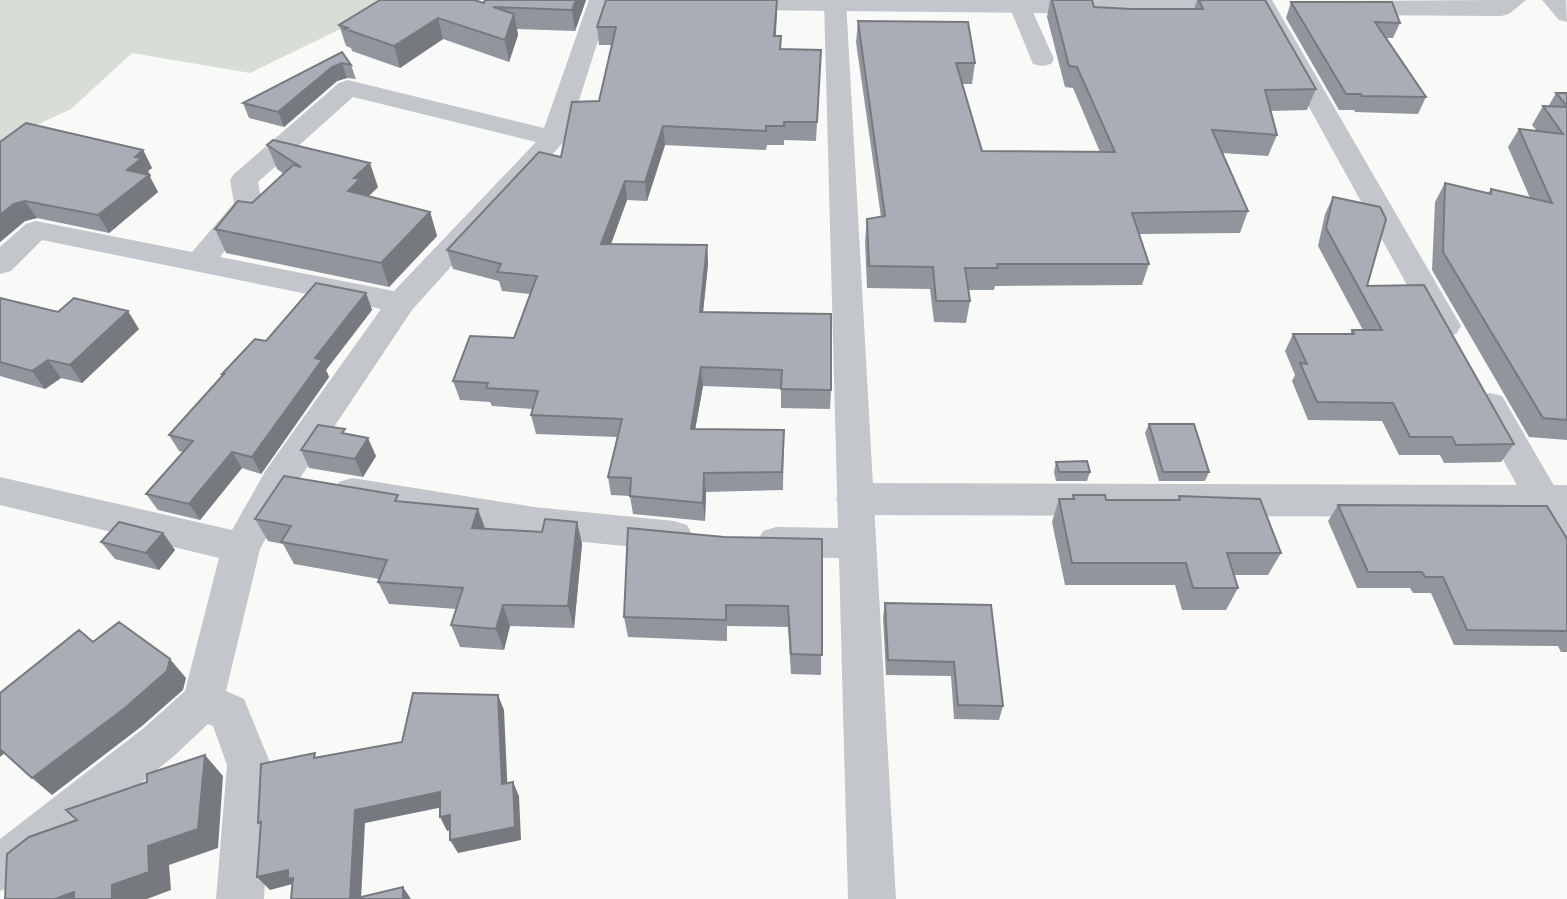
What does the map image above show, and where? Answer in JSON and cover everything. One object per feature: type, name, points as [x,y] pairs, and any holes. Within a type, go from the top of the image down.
[{"type":"street","points":[[1321,8],[1501,9],[1515,0]]},
{"type":"street","points":[[1553,0],[1567,15]]},
{"type":"street","points":[[0,869],[159,742],[203,701],[241,548],[279,480],[401,303],[554,138],[609,2]]},
{"type":"street","points":[[835,2],[872,899]]},
{"type":"street","points":[[696,3],[1273,5],[1469,368],[1555,500],[1567,542]]},
{"type":"street","points":[[1017,3],[1042,59]]},
{"type":"street","points":[[199,263],[248,204],[244,180],[348,89],[554,138]]},
{"type":"street","points":[[0,264],[36,230],[401,303]]},
{"type":"street","points":[[279,480],[534,522],[726,540],[858,543]]},
{"type":"street","points":[[0,491],[241,548]]},
{"type":"street","points":[[856,499],[1555,500]]},
{"type":"street","points":[[203,701],[229,713],[249,765],[240,899]]},
{"type":"shaded area","points":[[0,0],[400,0],[250,73],[132,53],[71,109],[0,142]]},
{"type":"building","points":[[380,0],[474,0],[484,3],[485,0],[576,0],[572,10],[493,7],[514,14],[505,40],[438,18],[394,46],[339,25]]},
{"type":"building","points":[[606,0],[777,0],[774,36],[781,36],[780,49],[821,50],[817,122],[784,122],[784,126],[766,126],[766,131],[663,126],[645,182],[625,181],[601,244],[707,245],[700,312],[831,314],[831,390],[781,389],[782,370],[701,367],[691,429],[784,430],[782,472],[704,473],[703,503],[630,496],[631,478],[608,477],[622,419],[531,415],[538,391],[486,388],[488,383],[453,381],[470,336],[514,338],[537,276],[497,272],[501,264],[447,250],[539,152],[561,157],[572,102],[599,101],[616,27],[597,27]]},
{"type":"building","points":[[1052,0],[1092,0],[1094,7],[1203,9],[1199,0],[1265,0],[1316,89],[1265,90],[1277,135],[1212,130],[1248,211],[1132,213],[1149,264],[997,264],[998,268],[965,268],[970,301],[936,301],[933,267],[869,266],[867,219],[885,216],[858,21],[968,22],[975,63],[956,63],[982,151],[1115,152],[1077,67],[1069,66]]},
{"type":"building","points":[[1291,2],[1392,2],[1400,23],[1375,22],[1426,97],[1346,94]]},
{"type":"building","points":[[342,52],[351,65],[342,63],[332,67],[278,112],[243,103]]},
{"type":"building","points":[[1556,93],[1567,93],[1567,106]]},
{"type":"building","points":[[1543,106],[1567,107],[1567,420],[1543,418],[1443,252],[1445,183],[1491,194],[1491,189],[1552,203],[1519,129],[1563,134]]},
{"type":"building","points":[[26,123],[143,150],[135,157],[142,158],[127,170],[149,175],[98,215],[25,201],[14,204],[0,215],[0,142]]},
{"type":"building","points":[[273,140],[370,163],[354,178],[360,179],[348,191],[430,212],[381,263],[215,229],[238,201],[252,203],[293,165],[301,167],[267,145]]},
{"type":"building","points":[[1333,197],[1380,207],[1386,219],[1367,286],[1424,285],[1514,444],[1456,445],[1452,437],[1410,437],[1393,403],[1317,402],[1300,363],[1307,364],[1293,334],[1354,334],[1352,330],[1382,330],[1326,228]]},
{"type":"building","points":[[316,283],[366,293],[315,358],[322,360],[252,457],[232,452],[189,504],[146,494],[193,441],[169,435],[255,339],[266,341]]},
{"type":"building","points":[[0,298],[58,312],[74,298],[128,311],[70,365],[48,360],[32,371],[0,362]]},
{"type":"building","points":[[1149,424],[1194,424],[1209,472],[1163,472]]},
{"type":"building","points":[[318,425],[345,429],[342,433],[368,438],[355,459],[301,450]]},
{"type":"building","points":[[1087,461],[1090,472],[1059,472],[1056,462]]},
{"type":"building","points":[[284,476],[398,495],[395,501],[478,509],[472,528],[542,532],[545,519],[577,522],[568,606],[503,605],[496,629],[451,625],[463,588],[378,582],[387,560],[281,542],[291,526],[255,519]]},
{"type":"building","points":[[1073,495],[1105,495],[1106,500],[1180,500],[1179,496],[1260,499],[1281,553],[1227,553],[1238,588],[1193,588],[1186,563],[1072,563],[1059,499],[1074,499]]},
{"type":"building","points":[[1338,505],[1547,506],[1567,539],[1567,631],[1467,630],[1443,577],[1425,577],[1422,572],[1368,572]]},
{"type":"building","points":[[119,522],[163,533],[146,553],[101,542]]},
{"type":"building","points":[[628,528],[724,537],[822,539],[822,655],[791,654],[788,606],[726,605],[726,620],[624,617]]},
{"type":"building","points":[[885,603],[991,605],[1003,706],[958,705],[954,662],[888,660]]},
{"type":"building","points":[[119,622],[170,659],[167,671],[125,708],[32,778],[0,749],[0,693],[79,630],[93,642]]},
{"type":"building","points":[[413,693],[498,695],[502,784],[513,782],[515,827],[450,840],[450,815],[440,817],[440,792],[355,810],[350,899],[291,899],[293,878],[288,879],[288,870],[257,877],[261,764],[315,753],[314,758],[402,742]]},
{"type":"building","points":[[205,755],[198,829],[148,846],[149,872],[112,885],[112,899],[74,899],[74,892],[55,899],[5,899],[7,854],[29,837],[77,820],[66,810],[147,782],[147,774]]},
{"type":"building","points":[[403,887],[403,899],[353,899]]}]
